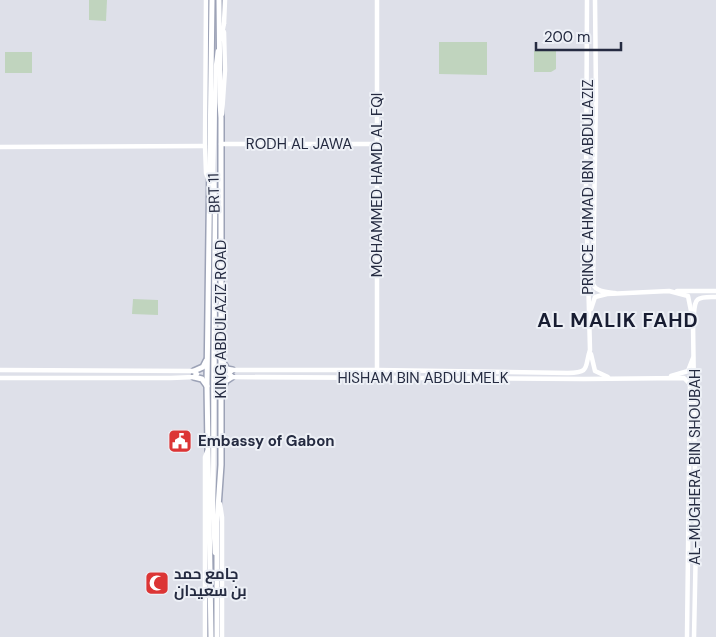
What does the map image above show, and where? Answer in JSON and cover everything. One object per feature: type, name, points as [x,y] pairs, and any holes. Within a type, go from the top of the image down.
[{"type":"main road","name":"KING ABDULAZIZ ROAD","points":[[211,637],[207,451],[212,0]]},
{"type":"main road","name":"KING ABDULAZIZ ROAD","points":[[217,637],[217,522],[220,501],[221,390],[219,0]]},
{"type":"main road","points":[[205,153],[213,170]]},
{"type":"main road","points":[[221,358],[227,369],[232,370]]},
{"type":"main road","points":[[208,359],[203,367],[194,374],[202,379],[208,389]]},
{"type":"main road","points":[[221,390],[226,381],[232,377]]},
{"type":"street","points":[[206,0],[205,153],[206,173],[209,181]]},
{"type":"street","points":[[221,118],[225,70],[225,0]]},
{"type":"street","name":"MOHAMMED HAMD AL FQI","points":[[377,0],[377,370]]},
{"type":"street","name":"PRINCE AHMAD IBN ABDULAZIZ","points":[[583,372],[586,369],[590,350],[586,195],[587,0]]},
{"type":"street","name":"PRINCE AHMAD IBN ABDULAZIZ","points":[[595,0],[594,286],[599,290],[614,293]]},
{"type":"street","name":"BRT 11","points":[[210,544],[213,514],[215,208],[213,170],[216,66],[224,23]]},
{"type":"street","points":[[587,23],[595,23]]},
{"type":"street","name":"RODH AL JAWA","points":[[221,144],[377,144]]},
{"type":"street","points":[[0,147],[205,146]]},
{"type":"street","points":[[590,319],[593,301],[599,295],[669,291],[716,291]]},
{"type":"street","points":[[669,291],[688,296],[693,322]]},
{"type":"street","name":"AL-MUGHERA BIN SHOUBAH","points":[[694,637],[696,533],[693,322],[695,303],[698,298],[702,296],[716,297]]},
{"type":"street","name":"HISHAM BIN ABDULMELK","points":[[590,350],[595,372],[615,379]]},
{"type":"street","points":[[667,378],[688,372],[694,353]]},
{"type":"street","points":[[1,370],[194,374],[1,378],[1,370]]},
{"type":"street","points":[[232,370],[230,374],[232,377]]},
{"type":"street","name":"HISHAM BIN ABDULMELK","points":[[232,370],[583,372]]},
{"type":"street","name":"HISHAM BIN ABDULMELK","points":[[232,377],[684,378]]},
{"type":"street","name":"AL-MUGHERA BIN SHOUBAH","points":[[684,378],[690,386],[686,637]]},
{"type":"street","points":[[205,637],[205,457],[207,451]]},
{"type":"street","points":[[220,501],[222,517],[222,637]]},
{"type":"street","name":"BRT 11","points":[[213,514],[214,543],[217,560]]},
{"type":"green space","points":[[89,0],[107,0],[106,21],[89,20]]},
{"type":"green space","points":[[439,42],[487,42],[487,75],[439,74]]},
{"type":"green space","points":[[534,51],[556,51],[556,69],[551,72],[534,72]]},
{"type":"green space","points":[[5,52],[32,52],[32,73],[5,73]]},
{"type":"green space","points":[[133,299],[158,300],[158,315],[132,314]]},
{"type":"place","name":"Embassy of Gabon","points":[[180,441]]},
{"type":"place","name":"جامع حمد بن سعيدان","points":[[157,583]]},
{"type":"district","name":"AL MALIK FAHD","points":[[618,320]]}]
